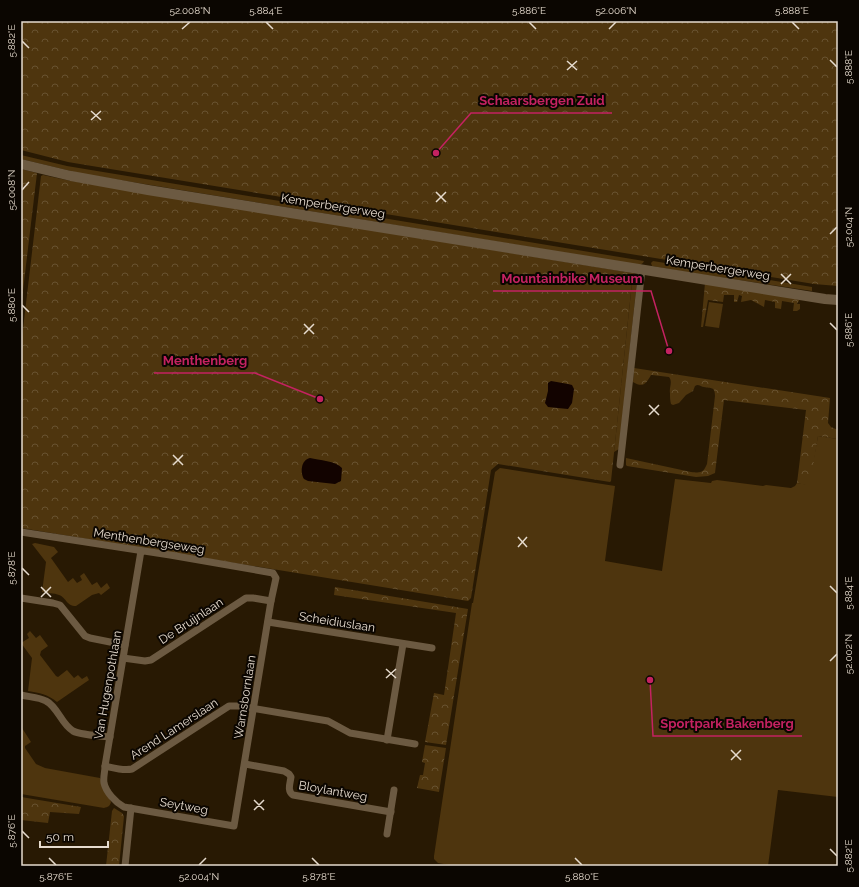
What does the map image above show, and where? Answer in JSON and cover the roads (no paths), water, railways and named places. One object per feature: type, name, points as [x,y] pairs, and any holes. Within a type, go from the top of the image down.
[{"type":"main road","name":"Kemperbergerweg","points":[[21,164],[71,176],[148,190],[838,300]]},
{"type":"street","points":[[620,465],[642,269]]},
{"type":"street","name":"Menthenbergseweg","points":[[21,532],[273,573]]},
{"type":"street","name":"Van Hugenpothlaan","points":[[131,808],[120,805],[114,799],[108,791],[104,778],[141,551]]},
{"type":"street","name":"Warnsbornlaan","points":[[234,826],[276,578],[273,573]]},
{"type":"street","points":[[21,598],[57,604],[64,609],[85,636],[126,645]]},
{"type":"street","name":"De Bruijnlaan","points":[[124,658],[145,661],[151,660],[246,598],[271,601]]},
{"type":"street","name":"Scheidiuslaan","points":[[268,622],[432,648]]},
{"type":"street","points":[[387,740],[403,644]]},
{"type":"street","points":[[21,695],[39,698],[46,701],[52,706],[72,731],[110,737]]},
{"type":"street","name":"Arend Lamerslaan","points":[[105,766],[122,770],[132,769],[229,706],[254,708]]},
{"type":"street","points":[[254,708],[328,721],[350,733],[415,744]]},
{"type":"street","name":"Bloylantweg","points":[[245,764],[284,771],[289,774],[291,777],[289,790],[293,795],[391,812]]},
{"type":"street","points":[[386,834],[394,790]]},
{"type":"street","points":[[125,866],[131,808]]},
{"type":"street","name":"Seytweg","points":[[131,808],[234,826]]},
{"type":"place","name":"Schaarsbergen Zuid","points":[[436,153]]},
{"type":"place","name":"Mountainbike Museum","points":[[669,351]]},
{"type":"place","name":"Menthenberg","points":[[320,399]]},
{"type":"place","name":"Sportpark Bakenberg","points":[[650,680]]}]
